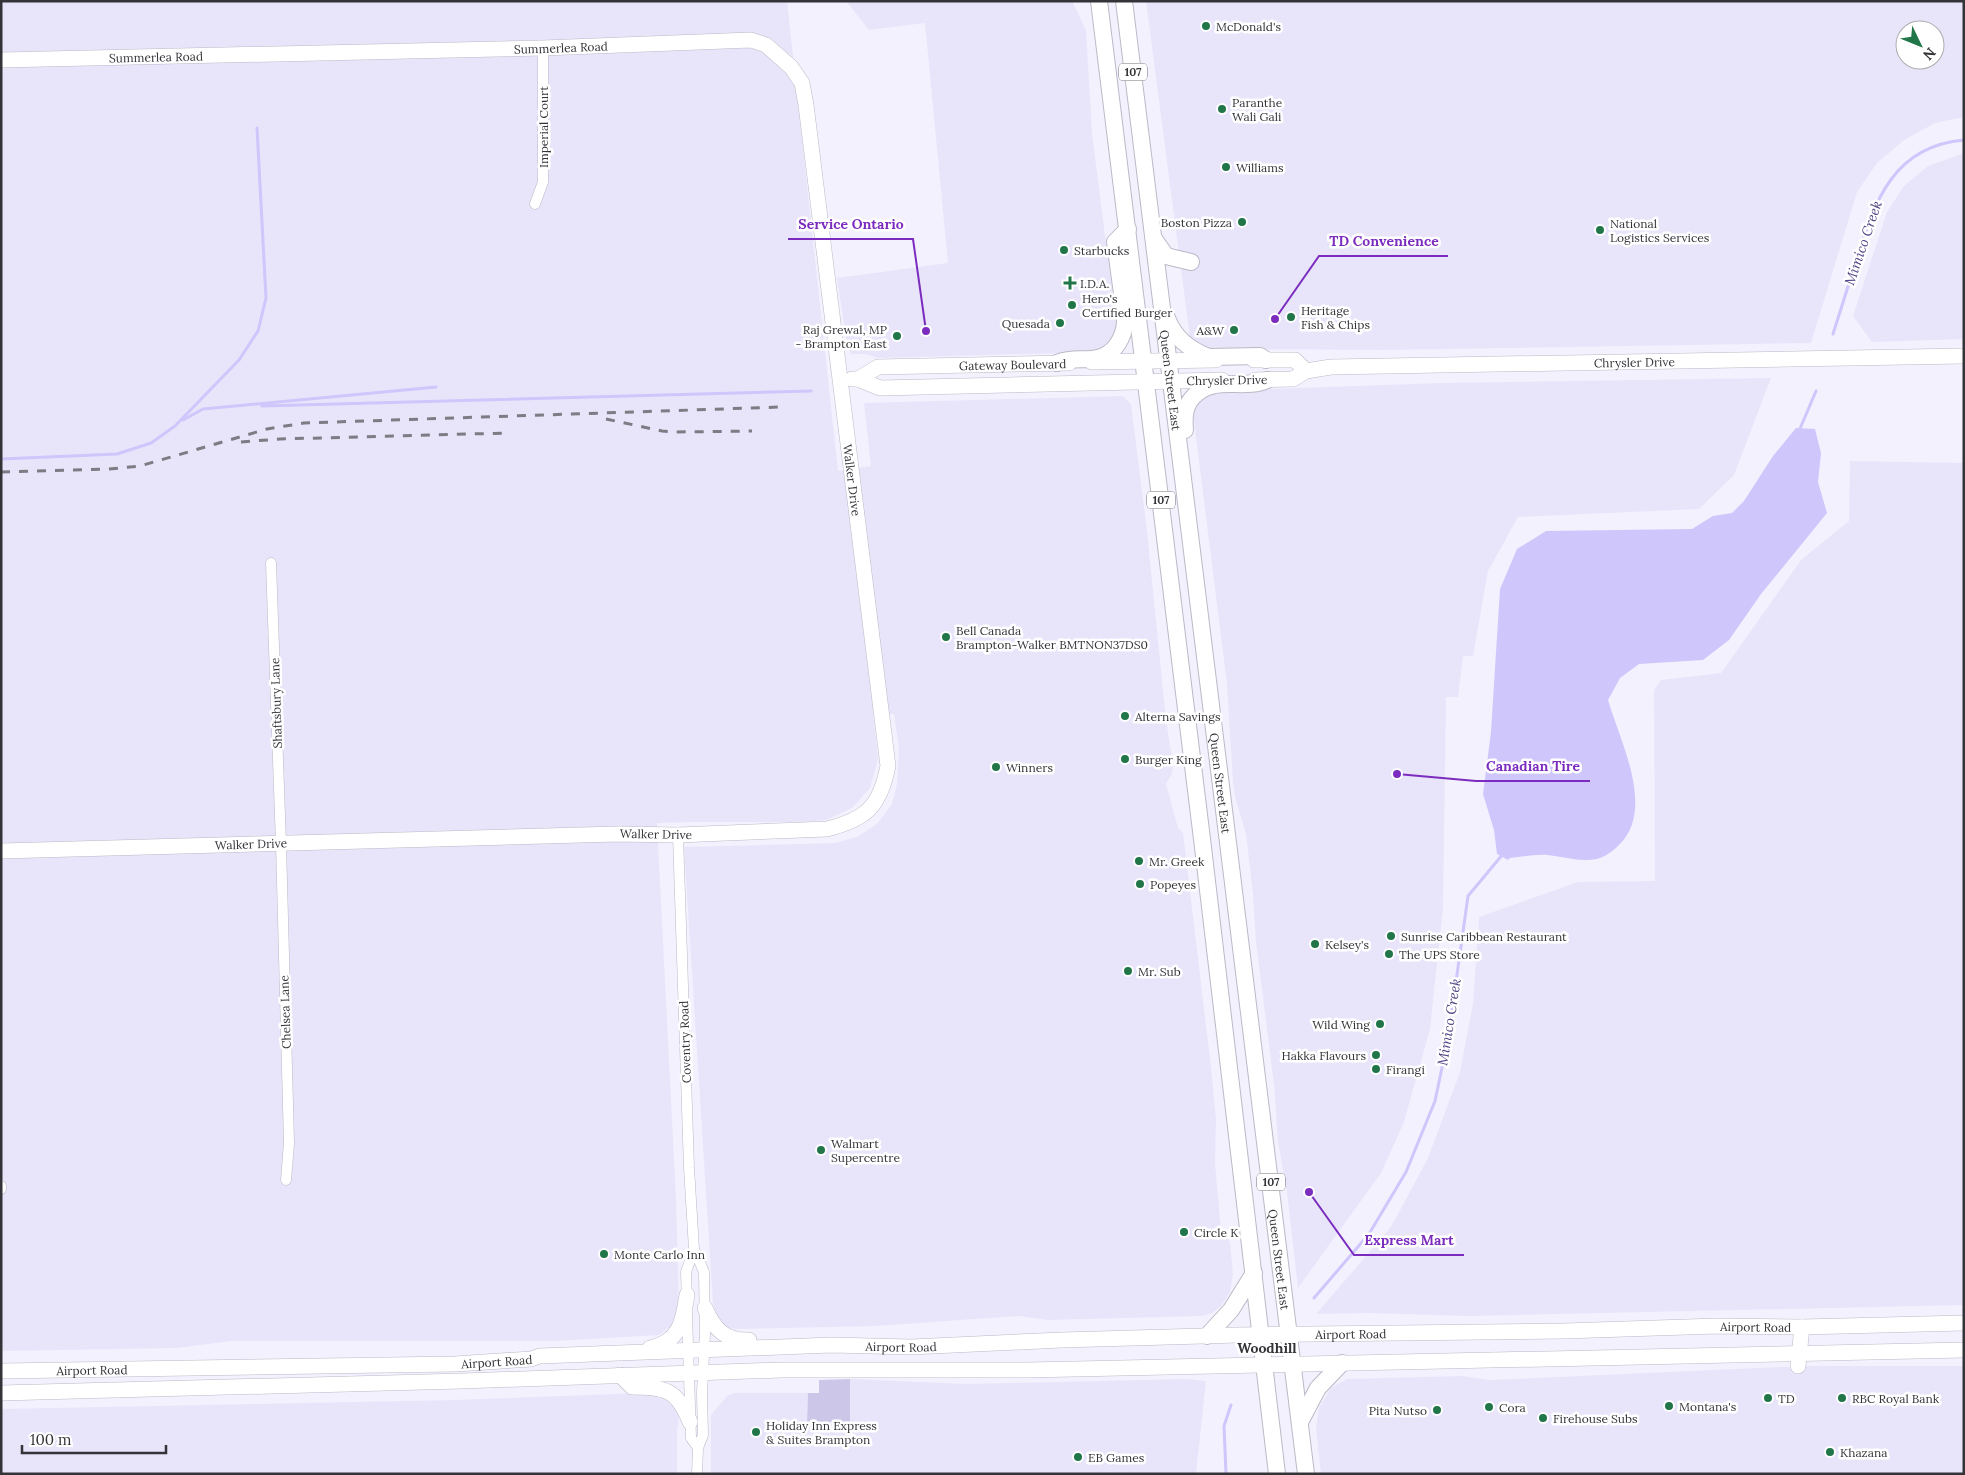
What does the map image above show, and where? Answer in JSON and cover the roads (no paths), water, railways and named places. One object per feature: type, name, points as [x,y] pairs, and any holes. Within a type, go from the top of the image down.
[{"type":"main road","name":"Queen Street East","points":[[1099,1],[1147,382],[1277,1474]]},
{"type":"main road","name":"Queen Street East","points":[[1124,1],[1306,1474]]},
{"type":"main road","name":"Summerlea Road","points":[[1,60],[543,48],[751,40],[766,45],[791,67],[802,83],[841,380]]},
{"type":"main road","points":[[1057,363],[1063,360],[1101,357],[1108,353],[1120,340],[1125,326],[1125,316],[1116,242],[1128,229]]},
{"type":"main road","points":[[1153,236],[1166,256],[1191,262],[1158,280],[1162,286],[1166,311],[1176,336],[1191,348],[1209,357],[1260,356],[1266,360]]},
{"type":"main road","name":"Chrysler Drive","points":[[1147,382],[1293,379],[1306,371],[1331,367],[1534,365],[1964,356]]},
{"type":"main road","name":"Chrysler Drive","points":[[1169,361],[1295,360],[1306,371]]},
{"type":"main road","name":"Gateway Boulevard","points":[[841,380],[858,379],[878,368],[1169,361]]},
{"type":"main road","name":"Gateway Boulevard","points":[[858,379],[880,388],[1147,382]]},
{"type":"main road","name":"Walker Drive","points":[[1,851],[618,834],[678,835],[827,829],[847,824],[867,812],[877,800],[885,781],[888,766],[841,380]]},
{"type":"main road","points":[[1183,477],[1190,469],[1184,415],[1189,402],[1194,396],[1211,384],[1261,383],[1267,380]]},
{"type":"main road","points":[[1206,1336],[1231,1310],[1254,1273]]},
{"type":"main road","points":[[632,1352],[662,1344],[674,1335],[683,1321],[687,1295]]},
{"type":"main road","points":[[705,1308],[713,1325],[732,1339],[764,1340],[776,1347]]},
{"type":"main road","name":"Airport Road","points":[[1,1371],[455,1364],[531,1359],[540,1356],[832,1345],[911,1346],[1290,1334],[1964,1323]]},
{"type":"main road","name":"Airport Road","points":[[1799,1360],[1802,1326]]},
{"type":"main road","name":"Airport Road","points":[[1,1393],[462,1382],[781,1370],[1002,1371],[1264,1364],[1799,1360],[1964,1350]]},
{"type":"main road","points":[[1300,1422],[1318,1388],[1342,1363]]},
{"type":"main road","points":[[620,1375],[632,1387],[652,1387],[672,1393],[684,1407],[690,1422]]},
{"type":"street","name":"Imperial Court","points":[[536,204],[543,182],[543,48]]},
{"type":"street","name":"Shaftsbury Lane","points":[[271,563],[282,844]]},
{"type":"street","name":"Coventry Road","points":[[678,835],[688,1168],[694,1249],[704,1272],[704,1350],[696,1372]]},
{"type":"street","name":"Chelsea Lane","points":[[282,844],[289,1143],[286,1180]]},
{"type":"street","name":"Coventry Road","points":[[694,1249],[686,1272],[688,1350],[696,1372]]},
{"type":"street","points":[[696,1372],[690,1422],[691,1438],[698,1448]]},
{"type":"street","points":[[696,1372],[703,1435],[698,1448],[697,1474]]},
{"type":"waterway","points":[[1,459],[117,454],[151,443],[175,426],[239,360],[258,331],[266,298],[257,128]]},
{"type":"waterway","name":"Mimico Creek","points":[[1833,334],[1871,216],[1891,180],[1904,165],[1920,153],[1940,144],[1964,140]]},
{"type":"waterway","points":[[183,420],[203,409],[436,387]]},
{"type":"waterway","points":[[262,406],[811,391]]},
{"type":"waterway","name":"Mimico Creek","points":[[1799,431],[1816,391]]},
{"type":"waterway","name":"Mimico Creek","points":[[1314,1298],[1369,1234],[1406,1172],[1435,1101],[1448,1039],[1468,896],[1503,854]]},
{"type":"waterway","name":"Mimico Creek","points":[[1226,1474],[1224,1426],[1231,1405]]},
{"type":"railway","points":[[1,472],[109,469],[140,466],[267,429],[304,423],[781,407]]},
{"type":"railway","points":[[606,419],[662,431],[752,431]]},
{"type":"railway","points":[[241,442],[280,439],[508,433]]},
{"type":"place","name":"McDonald's","points":[[1206,26]]},
{"type":"place","name":"Paranthe Wali Gali","points":[[1222,109]]},
{"type":"place","name":"Williams","points":[[1226,167]]},
{"type":"place","name":"Boston Pizza","points":[[1242,222]]},
{"type":"place","name":"National Logistics Services","points":[[1600,230]]},
{"type":"place","name":"Starbucks","points":[[1064,250]]},
{"type":"place","name":"I.D.A.","points":[[1070,283]]},
{"type":"place","name":"Hero's Certified Burger","points":[[1072,305]]},
{"type":"place","name":"Heritage Fish & Chips","points":[[1291,317]]},
{"type":"place","name":"TD Convenience","points":[[1275,319]]},
{"type":"place","name":"Quesada","points":[[1060,323]]},
{"type":"place","name":"A&W","points":[[1234,330]]},
{"type":"place","name":"Service Ontario","points":[[926,331]]},
{"type":"place","name":"Raj Grewal, MP - Brampton East","points":[[897,336]]},
{"type":"place","name":"Bell Canada Brampton-Walker BMTNON37DS0","points":[[946,637]]},
{"type":"place","name":"Alterna Savings","points":[[1125,716]]},
{"type":"place","name":"Burger King","points":[[1125,759]]},
{"type":"place","name":"Winners","points":[[996,767]]},
{"type":"place","name":"Canadian Tire","points":[[1397,774]]},
{"type":"place","name":"Mr. Greek","points":[[1139,861]]},
{"type":"place","name":"Popeyes","points":[[1140,884]]},
{"type":"place","name":"Sunrise Caribbean Restaurant","points":[[1391,936]]},
{"type":"place","name":"Kelsey's","points":[[1315,944]]},
{"type":"place","name":"The UPS Store","points":[[1389,954]]},
{"type":"place","name":"Mr. Sub","points":[[1128,971]]},
{"type":"place","name":"Wild Wing","points":[[1380,1024]]},
{"type":"place","name":"Hakka Flavours","points":[[1376,1055]]},
{"type":"place","name":"Firangi","points":[[1376,1069]]},
{"type":"place","name":"Walmart Supercentre","points":[[821,1150]]},
{"type":"place","name":"Express Mart","points":[[1309,1192]]},
{"type":"place","name":"Circle K","points":[[1184,1232]]},
{"type":"place","name":"Monte Carlo Inn","points":[[604,1254]]},
{"type":"place","name":"TD","points":[[1768,1398]]},
{"type":"place","name":"RBC Royal Bank","points":[[1842,1398]]},
{"type":"place","name":"Montana's","points":[[1669,1406]]},
{"type":"place","name":"Cora","points":[[1489,1407]]},
{"type":"place","name":"Pita Nutso","points":[[1437,1410]]},
{"type":"place","name":"Firehouse Subs","points":[[1543,1418]]},
{"type":"place","name":"Holiday Inn Express & Suites Brampton","points":[[756,1432]]},
{"type":"place","name":"Khazana","points":[[1830,1452]]},
{"type":"place","name":"EB Games","points":[[1078,1457]]},
{"type":"district","name":"Woodhill","points":[[1267,1348]]}]
